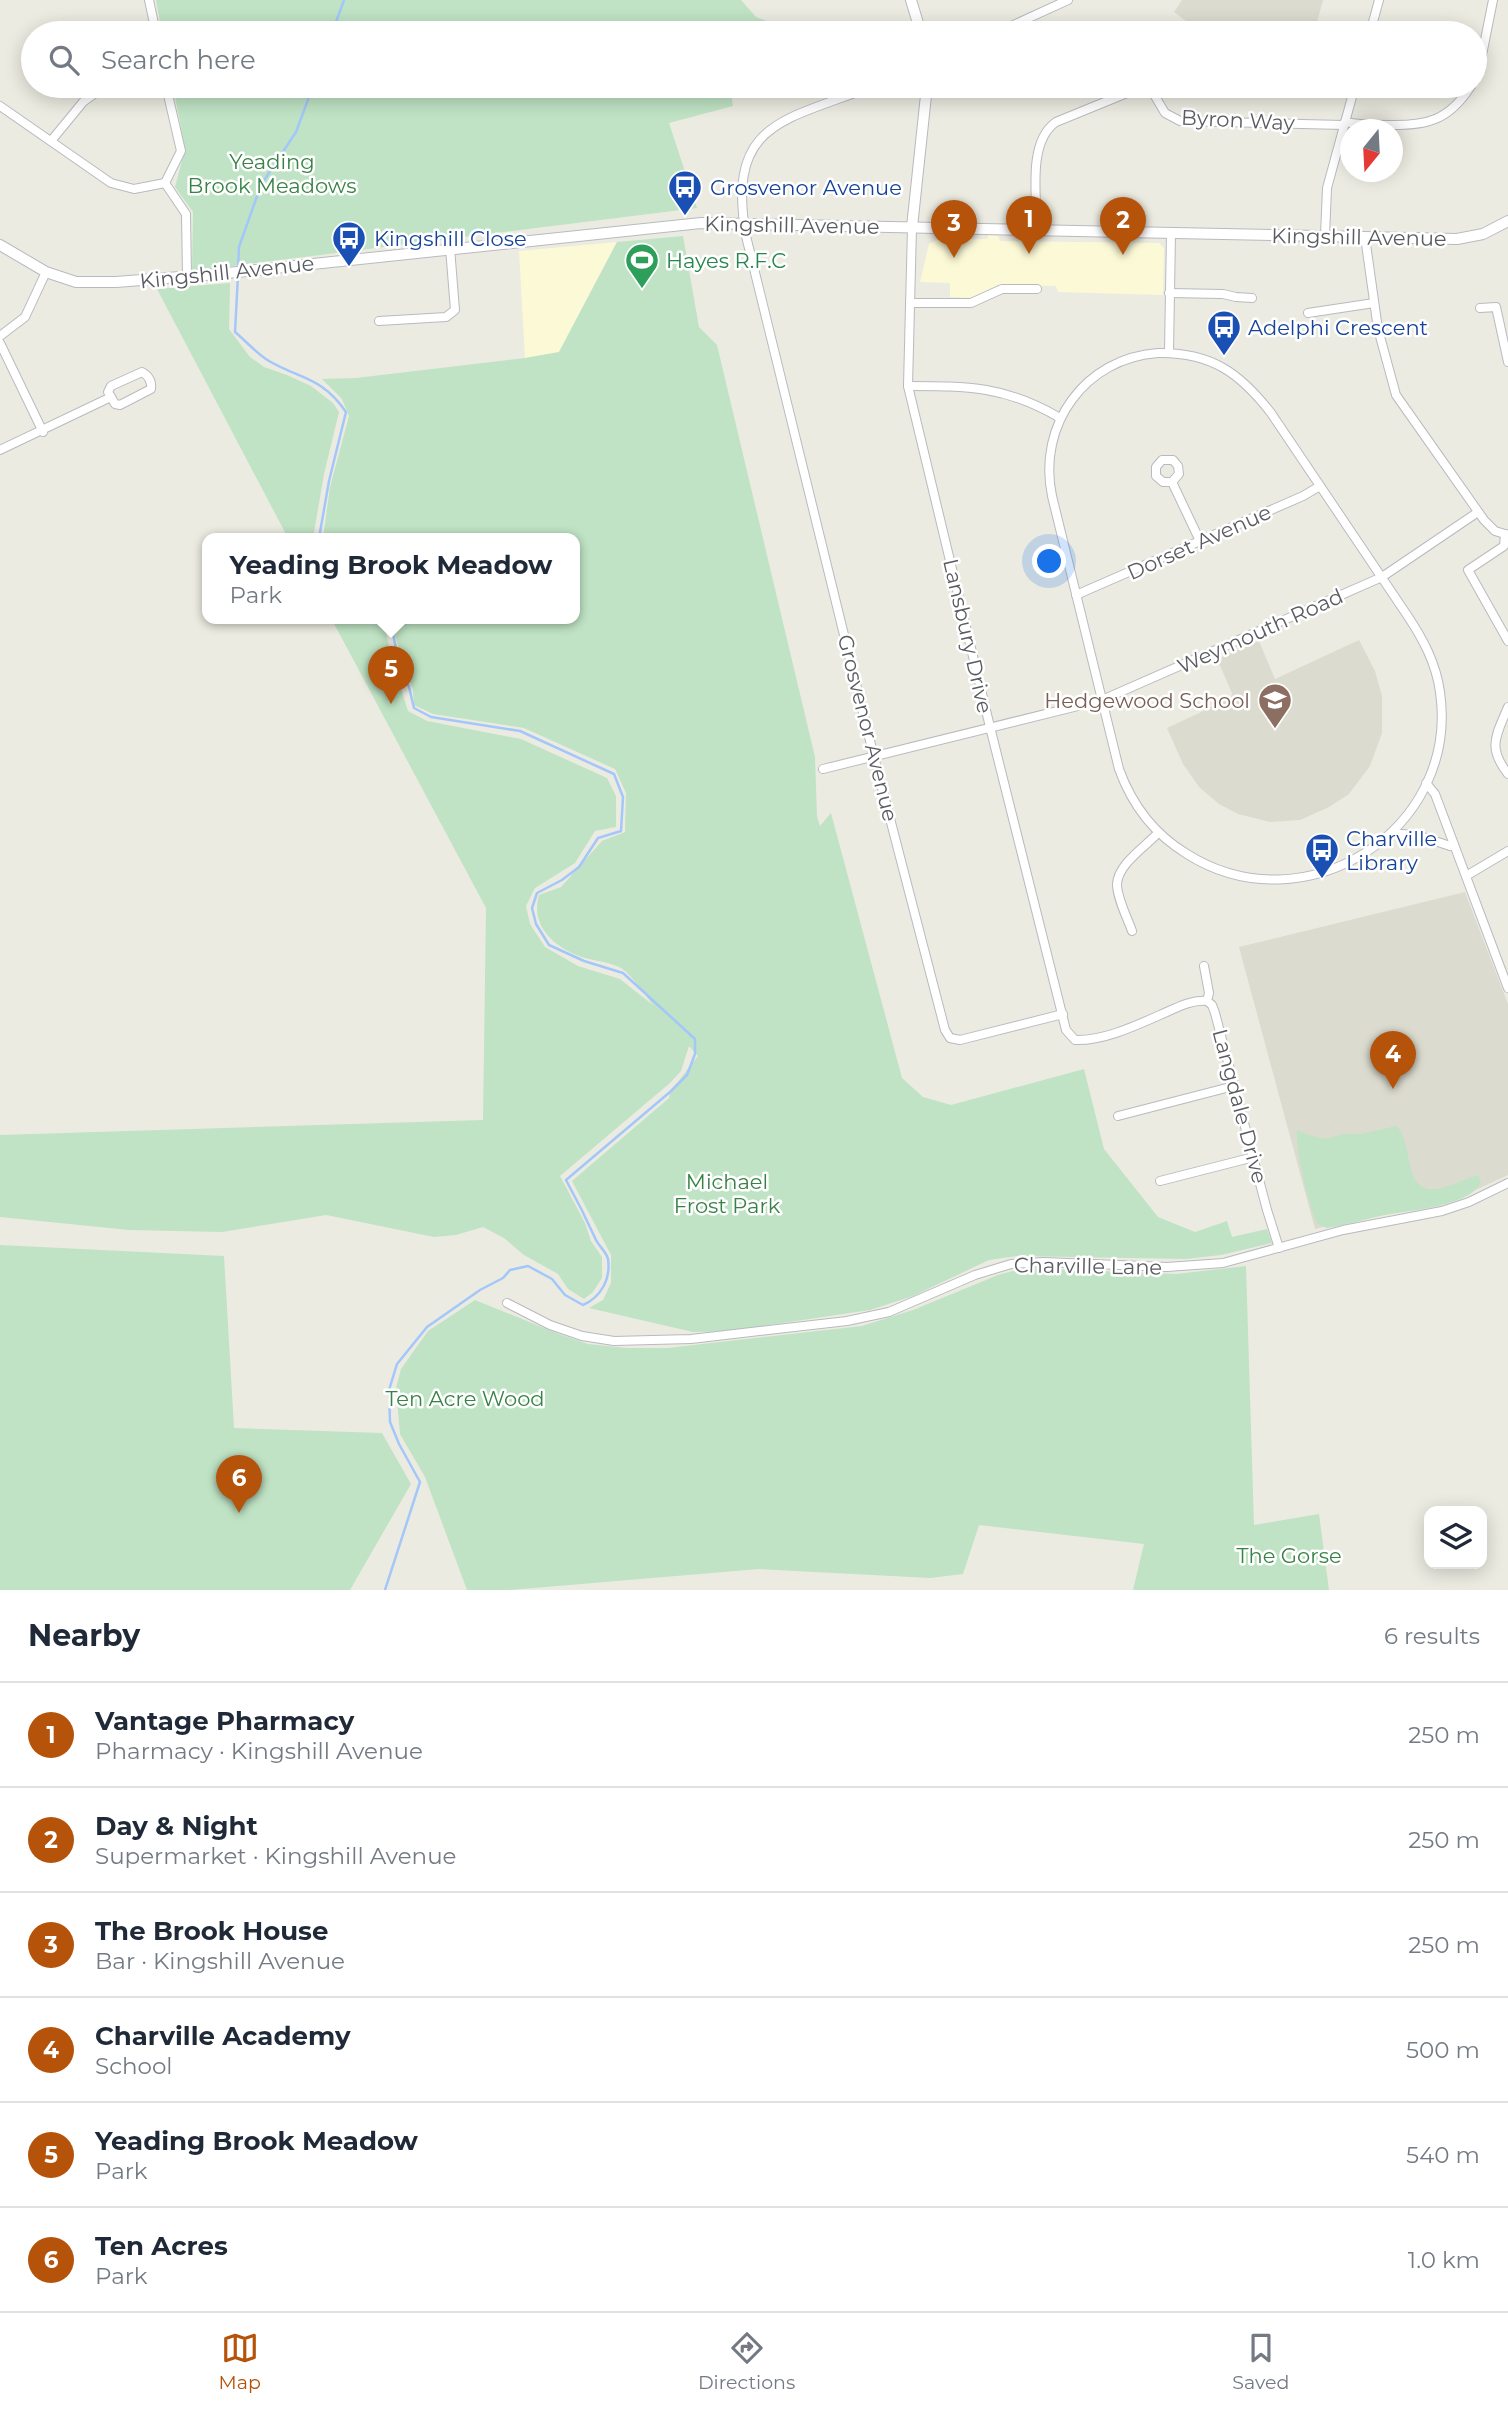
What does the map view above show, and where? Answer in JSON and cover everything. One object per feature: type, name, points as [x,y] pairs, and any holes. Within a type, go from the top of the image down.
[{"type":"street","points":[[149,0],[153,21]]},
{"type":"street","points":[[911,0],[917,21]]},
{"type":"street","points":[[1022,21],[1068,0]]},
{"type":"street","points":[[1373,21],[1379,0]]},
{"type":"street","points":[[1487,30],[1493,0]]},
{"type":"street","points":[[51,141],[89,98]]},
{"type":"street","points":[[165,183],[181,151],[169,98]]},
{"type":"street","name":"Grosvenor Avenue","points":[[842,98],[786,120],[766,132],[753,146],[745,165],[743,223],[874,757],[946,1033],[950,1038],[960,1040],[1062,1014]]},
{"type":"street","name":"Lansbury Drive","points":[[926,98],[912,227],[908,386],[1062,1014],[1069,1036],[1079,1040],[1136,1025],[1191,1003],[1207,1001]]},
{"type":"street","points":[[1037,230],[1037,152],[1045,132],[1056,122],[1117,98]]},
{"type":"street","name":"Byron Way","points":[[1155,98],[1166,113],[1181,121],[1340,123]]},
{"type":"street","points":[[1345,119],[1351,98]]},
{"type":"street","name":"Byron Way","points":[[1403,125],[1426,123],[1450,111],[1461,98]]},
{"type":"street","points":[[0,106],[111,183],[134,189],[165,183]]},
{"type":"street","points":[[1325,236],[1327,188],[1340,138]]},
{"type":"street","points":[[165,183],[186,214],[187,276]]},
{"type":"street","name":"Kingshill Avenue","points":[[0,245],[46,272],[76,282],[116,282],[227,273],[701,223],[1469,238],[1493,230],[1508,221]]},
{"type":"street","points":[[1169,352],[1171,233]]},
{"type":"street","points":[[1365,237],[1384,357],[1396,395],[1490,528],[1507,535],[1504,546],[1468,570],[1508,641]]},
{"type":"street","points":[[379,321],[446,317],[455,310],[450,248]]},
{"type":"street","points":[[0,336],[25,317],[46,272]]},
{"type":"street","points":[[910,303],[971,303],[1002,289],[1037,289]]},
{"type":"street","points":[[1169,293],[1223,294],[1236,298],[1252,298]]},
{"type":"street","points":[[1308,313],[1374,303]]},
{"type":"street","points":[[1480,308],[1496,307],[1508,362]]},
{"type":"street","points":[[0,343],[43,432]]},
{"type":"street","points":[[1169,352],[1189,354],[1214,362],[1242,379],[1271,413],[1424,641],[1438,680],[1441,703],[1440,736],[1426,783],[1411,810],[1393,833],[1344,865],[1314,876],[1281,880],[1243,877],[1212,868],[1158,833],[1127,790],[1119,769],[1050,485],[1051,444],[1060,418],[1074,394],[1099,373],[1137,355],[1169,352]]},
{"type":"street","points":[[142,372],[152,383],[151,389],[120,405],[115,404],[111,397],[108,392],[111,386],[142,372]]},
{"type":"street","points":[[908,386],[994,390],[1024,399],[1060,418]]},
{"type":"street","points":[[0,450],[43,432],[111,397]]},
{"type":"street","points":[[1172,482],[1200,541]]},
{"type":"street","name":"Dorset Avenue","points":[[1076,595],[1320,486]]},
{"type":"street","name":"Weymouth Road","points":[[823,769],[1102,700],[1382,578],[1478,512]]},
{"type":"street","points":[[1508,707],[1494,746],[1497,757],[1508,774]]},
{"type":"street","points":[[1426,783],[1435,794],[1508,988]]},
{"type":"street","points":[[1132,931],[1118,890],[1119,876],[1125,866],[1158,833]]},
{"type":"street","points":[[1393,833],[1420,836],[1454,845]]},
{"type":"street","points":[[1466,876],[1508,851]]},
{"type":"street","name":"Langdale Drive","points":[[1204,966],[1209,993],[1207,1001],[1212,1004],[1215,1013],[1266,1210],[1279,1248]]},
{"type":"street","points":[[1118,1116],[1234,1086]]},
{"type":"street","points":[[1160,1181],[1254,1157]]},
{"type":"street","name":"Charville Lane","points":[[507,1303],[550,1325],[582,1336],[614,1341],[691,1339],[866,1318],[900,1308],[989,1270],[1021,1262],[1186,1266],[1223,1263],[1343,1230],[1442,1210],[1469,1202],[1508,1183]]},
{"type":"shaded area","points":[[1182,0],[1323,0],[1317,21],[1186,21],[1174,12]]},
{"type":"shaded area","points":[[989,235],[998,236],[1000,241],[1159,243],[1164,248],[1163,295],[1058,292],[1056,286],[998,285],[971,298],[950,297],[950,283],[920,282],[929,244],[937,240],[987,239]]},
{"type":"shaded area","points":[[617,242],[559,352],[525,358],[519,251]]},
{"type":"shaded area","name":"Hedgewood School","points":[[1359,640],[1375,671],[1382,696],[1382,733],[1370,766],[1349,794],[1329,807],[1300,820],[1270,822],[1238,814],[1219,804],[1199,787],[1183,764],[1167,728],[1231,698],[1232,693],[1217,659],[1259,641],[1275,679]]},
{"type":"shaded area","points":[[1465,892],[1508,1004],[1508,1175],[1469,1193],[1315,1229],[1239,947]]},
{"type":"green space","points":[[156,0],[741,0],[756,17],[767,21],[160,21]]},
{"type":"green space","name":"Yeading Brook Meadows","points":[[175,98],[732,98],[733,106],[669,123],[697,208],[192,271],[193,212],[175,187],[185,149]]},
{"type":"green space","name":"Michael Frost Park","points":[[683,236],[699,327],[717,345],[815,757],[817,816],[820,826],[831,813],[902,1078],[923,1097],[951,1105],[1084,1069],[1104,1149],[1158,1217],[1195,1232],[1227,1221],[1232,1237],[1267,1229],[1272,1243],[1221,1255],[1186,1259],[1017,1256],[989,1260],[913,1296],[870,1310],[740,1331],[693,1332],[589,1308],[603,1300],[611,1283],[611,1255],[572,1181],[669,1098],[670,1092],[698,1056],[689,1046],[681,1071],[670,1083],[560,1176],[585,1223],[591,1241],[602,1257],[602,1278],[593,1292],[584,1299],[568,1289],[558,1274],[483,1227],[456,1235],[434,1237],[326,1215],[222,1232],[129,1230],[0,1217],[0,1135],[483,1120],[486,908],[334,624],[384,624],[408,711],[427,721],[521,739],[607,778],[616,796],[616,827],[595,831],[575,863],[535,888],[526,906],[530,924],[545,947],[578,966],[620,979],[653,1005],[621,968],[569,952],[553,940],[541,925],[538,916],[539,895],[561,887],[602,841],[625,832],[626,793],[615,769],[524,728],[433,714],[414,705],[413,690],[392,627],[392,624],[580,624],[580,533],[324,533],[330,487],[349,416],[342,399],[322,379],[356,378],[559,352],[617,242]]},
{"type":"green space","points":[[230,283],[229,329],[250,357],[264,367],[311,386],[333,403],[339,412],[314,533],[285,533],[157,289]]},
{"type":"green space","points":[[1396,1126],[1402,1133],[1413,1175],[1425,1188],[1442,1188],[1478,1175],[1481,1183],[1464,1197],[1438,1206],[1327,1228],[1317,1224],[1303,1177],[1297,1130],[1327,1139]]},
{"type":"green space","points":[[0,1245],[224,1256],[234,1428],[382,1433],[411,1484],[350,1590],[0,1590]]},
{"type":"green space","points":[[1246,1266],[1254,1525],[1319,1514],[1329,1590],[1133,1590],[1144,1544],[979,1525],[963,1574],[930,1578],[759,1569],[510,1590],[467,1590],[425,1477],[400,1434],[396,1388],[401,1369],[428,1331],[475,1300],[588,1344],[667,1348],[862,1326],[913,1310],[998,1275],[1024,1268],[1176,1274]]},
{"type":"waterway","points":[[336,21],[344,0]]},
{"type":"waterway","points":[[238,268],[239,247],[261,185],[296,132],[309,98]]},
{"type":"waterway","points":[[238,275],[235,332],[269,361],[320,385],[346,412],[320,533]]},
{"type":"waterway","points":[[385,1590],[420,1482],[390,1422],[389,1390],[397,1364],[427,1327],[480,1290],[503,1278],[510,1270],[528,1266],[552,1279],[565,1295],[583,1305],[600,1292],[608,1274],[608,1259],[566,1180],[670,1092],[687,1075],[695,1054],[695,1039],[623,973],[584,961],[549,945],[536,924],[532,908],[537,893],[562,880],[579,867],[598,838],[621,831],[623,797],[614,774],[520,731],[431,717],[414,708],[397,654],[391,624]]},
{"type":"place","name":"Grosvenor Avenue","points":[[685,217]]},
{"type":"place","name":"Vantage Pharmacy","points":[[1029,254]]},
{"type":"place","name":"Day & Night","points":[[1123,255]]},
{"type":"place","name":"The Brook House","points":[[954,258]]},
{"type":"place","name":"Kingshill Close","points":[[349,268]]},
{"type":"place","name":"Hayes R.F.C","points":[[642,290]]},
{"type":"place","name":"Adelphi Crescent","points":[[1224,357]]},
{"type":"place","name":"Yeading Brook Meadow","points":[[391,704]]},
{"type":"place","name":"Hedgewood School","points":[[1275,730]]},
{"type":"place","name":"Charville Library","points":[[1322,880]]},
{"type":"place","name":"Charville Academy","points":[[1393,1089]]},
{"type":"place","name":"Ten Acres","points":[[239,1513]]},
{"type":"park label","name":"Ten Acre Wood","points":[[465,1398]]},
{"type":"park label","name":"The Gorse","points":[[1289,1555]]}]
